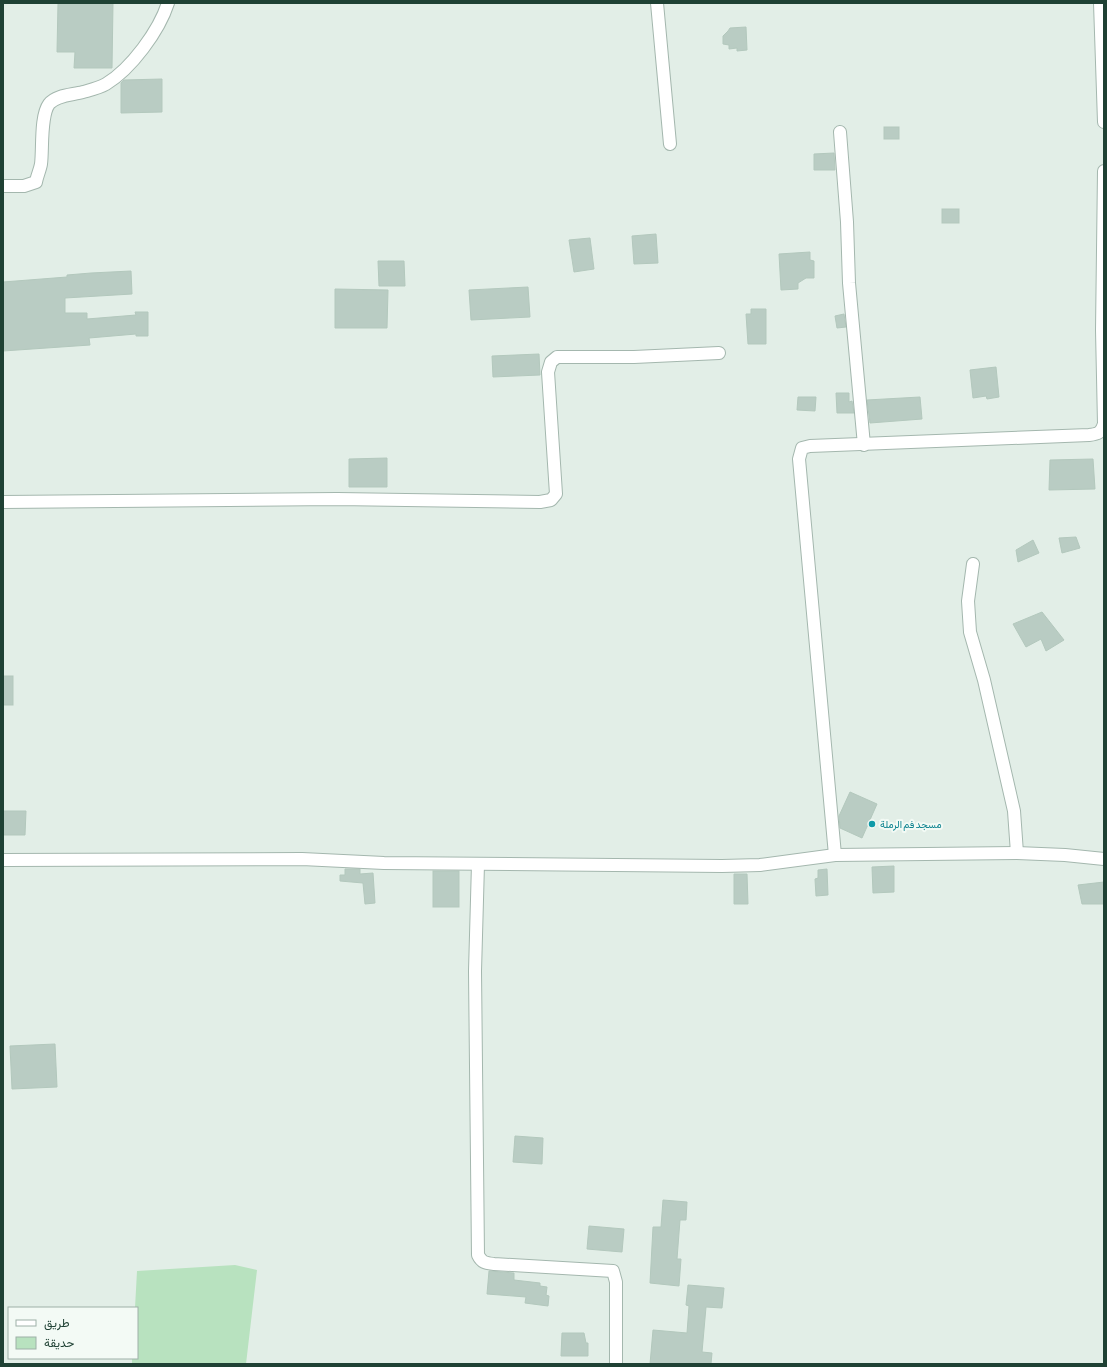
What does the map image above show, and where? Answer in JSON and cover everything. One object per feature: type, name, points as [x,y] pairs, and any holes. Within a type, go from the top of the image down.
[{"type":"street","points":[[3,186],[24,186],[36,182],[41,166],[44,114],[49,104],[58,98],[83,92],[105,84],[125,69],[157,28],[168,3]]},
{"type":"street","points":[[657,3],[670,144]]},
{"type":"street","points":[[1100,3],[1104,122]]},
{"type":"street","points":[[840,132],[847,222],[849,282],[864,445]]},
{"type":"street","points":[[835,855],[798,459],[802,448],[810,446],[1089,435],[1098,434],[1102,431],[1104,424],[1102,330],[1104,171]]},
{"type":"street","points":[[3,502],[329,499],[540,502],[551,500],[556,494],[548,372],[551,362],[557,358],[634,357],[719,353]]},
{"type":"street","points":[[973,564],[968,601],[970,632],[984,680],[1014,811],[1017,853]]},
{"type":"street","points":[[3,860],[302,859],[384,863],[645,866],[760,865],[835,855],[1017,853],[1065,855],[1104,859]]},
{"type":"street","points":[[478,864],[475,971],[478,1255],[480,1260],[486,1263],[494,1264],[613,1271],[616,1282],[616,1364]]},
{"type":"green space","points":[[235,1265],[257,1270],[246,1364],[132,1364],[132,1359],[138,1359],[138,1307],[135,1307],[137,1271]]},
{"type":"building","points":[[58,3],[113,3],[112,68],[74,68],[75,52],[57,52]]},
{"type":"building","points":[[746,27],[747,50],[737,51],[737,48],[729,49],[729,45],[723,44],[723,36],[730,28]]},
{"type":"building","points":[[162,79],[162,112],[121,113],[121,83],[124,80]]},
{"type":"building","points":[[884,127],[899,127],[899,139],[884,139]]},
{"type":"building","points":[[834,153],[835,170],[814,170],[814,154]]},
{"type":"building","points":[[942,209],[959,209],[959,223],[942,223]]},
{"type":"building","points":[[656,234],[658,263],[634,264],[632,236]]},
{"type":"building","points":[[590,238],[594,269],[574,272],[569,240]]},
{"type":"building","points":[[810,252],[810,260],[814,261],[814,278],[806,278],[798,283],[798,289],[781,290],[779,254]]},
{"type":"building","points":[[378,261],[404,261],[405,286],[379,286]]},
{"type":"building","points":[[131,271],[132,294],[65,298],[65,313],[87,313],[87,319],[136,315],[135,312],[148,312],[148,336],[136,336],[136,334],[89,338],[90,345],[3,351],[3,282],[67,277],[67,275]]},
{"type":"building","points":[[528,287],[530,317],[471,320],[469,290]]},
{"type":"building","points":[[335,289],[388,290],[387,328],[335,328]]},
{"type":"building","points":[[751,309],[766,309],[766,344],[748,344],[746,314],[751,314]]},
{"type":"building","points":[[844,314],[846,327],[837,328],[835,316]]},
{"type":"building","points":[[539,354],[540,375],[493,377],[492,356]]},
{"type":"building","points":[[996,367],[999,397],[987,399],[986,396],[973,398],[970,370]]},
{"type":"building","points":[[836,393],[849,393],[849,402],[852,401],[854,413],[837,413]]},
{"type":"building","points":[[798,397],[816,397],[815,411],[797,410]]},
{"type":"building","points":[[920,397],[922,419],[870,423],[867,400]]},
{"type":"building","points":[[387,458],[387,487],[349,487],[349,459]]},
{"type":"building","points":[[1093,459],[1095,489],[1049,490],[1050,460]]},
{"type":"building","points":[[1076,537],[1080,548],[1062,553],[1059,538]]},
{"type":"building","points":[[1033,540],[1039,553],[1018,562],[1016,550]]},
{"type":"building","points":[[1042,612],[1064,640],[1046,651],[1041,639],[1026,647],[1013,624]]},
{"type":"building","points":[[3,676],[13,676],[13,705],[3,705]]},
{"type":"building","points":[[850,792],[877,804],[862,838],[840,828],[839,816]]},
{"type":"building","points":[[3,811],[26,811],[25,835],[3,835]]},
{"type":"building","points":[[894,866],[894,892],[873,893],[872,867]]},
{"type":"building","points":[[345,869],[360,869],[360,874],[373,873],[375,903],[365,904],[363,883],[340,881],[340,875],[345,875]]},
{"type":"building","points":[[827,869],[828,895],[816,896],[815,879],[818,878],[818,870]]},
{"type":"building","points":[[433,871],[459,871],[459,907],[433,907]]},
{"type":"building","points":[[734,874],[747,874],[748,904],[734,904]]},
{"type":"building","points":[[1104,882],[1104,904],[1082,904],[1078,885]]},
{"type":"building","points":[[55,1044],[57,1087],[12,1089],[10,1046]]},
{"type":"building","points":[[515,1136],[543,1138],[542,1164],[513,1162]]},
{"type":"building","points":[[663,1200],[687,1202],[686,1220],[680,1220],[677,1259],[681,1259],[679,1286],[650,1283],[653,1227],[661,1227]]},
{"type":"building","points":[[589,1226],[624,1229],[622,1252],[587,1249]]},
{"type":"building","points":[[489,1271],[514,1273],[514,1280],[540,1283],[540,1286],[547,1287],[546,1295],[549,1296],[548,1306],[525,1303],[526,1297],[487,1294]]},
{"type":"building","points":[[688,1285],[724,1288],[722,1308],[706,1307],[702,1352],[712,1353],[711,1364],[650,1364],[653,1330],[687,1333],[689,1306],[686,1305]]},
{"type":"building","points":[[562,1333],[584,1333],[586,1343],[588,1343],[588,1356],[561,1356]]},
{"type":"place","name":"مسجد فم الرملة","points":[[872,824]]}]
